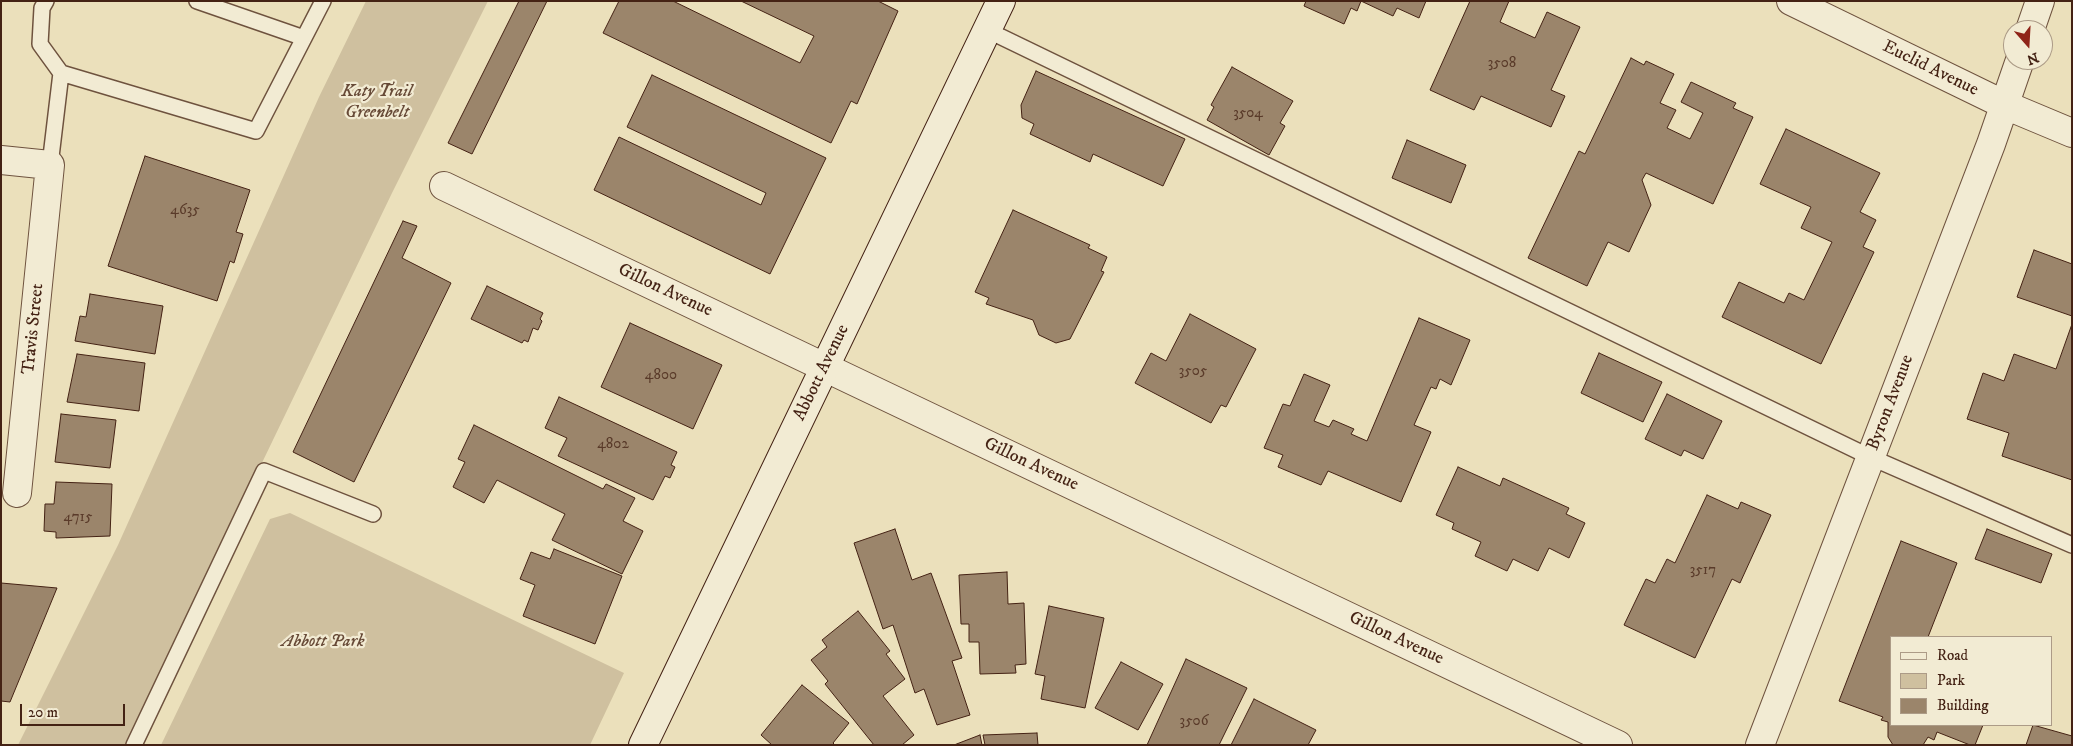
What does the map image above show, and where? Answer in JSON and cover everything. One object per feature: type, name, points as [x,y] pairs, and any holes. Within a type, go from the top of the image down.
[{"type":"street","name":"Abbott Avenue","points":[[643,745],[1001,1]]},
{"type":"street","name":"Euclid Avenue","points":[[1791,1],[2005,105],[2072,134]]},
{"type":"street","points":[[2033,20],[2040,1]]},
{"type":"street","name":"Byron Avenue","points":[[1760,745],[2005,105],[2017,70]]},
{"type":"street","points":[[1,160],[50,165]]},
{"type":"street","name":"Travis Street","points":[[17,493],[50,165]]},
{"type":"street","name":"Gillon Avenue","points":[[444,186],[1618,745]]},
{"type":"lane","points":[[46,1],[42,8],[40,44],[61,73],[256,131],[323,1]]},
{"type":"lane","points":[[197,1],[304,38]]},
{"type":"lane","points":[[987,30],[1870,457],[2072,545]]},
{"type":"lane","points":[[50,165],[61,73]]},
{"type":"lane","points":[[134,745],[264,471],[373,514]]},
{"type":"green space","name":"Katy Trail Greenbelt","points":[[366,1],[488,1],[392,193],[126,745],[18,745],[118,545],[319,97]]},
{"type":"green space","name":"Abbott Park","points":[[290,513],[624,673],[590,745],[161,745],[270,519]]},
{"type":"building","points":[[519,1],[547,1],[472,154],[448,143]]},
{"type":"building","points":[[619,1],[673,1],[800,63],[814,36],[741,1],[878,1],[898,11],[857,104],[851,101],[831,143],[603,33]]},
{"type":"building","points":[[1306,1],[1361,1],[1357,11],[1351,8],[1344,24],[1304,6]]},
{"type":"building","points":[[1361,1],[1426,1],[1419,18],[1397,8],[1393,16]]},
{"type":"building","points":[[1470,1],[1509,1],[1500,22],[1535,38],[1547,12],[1580,27],[1551,90],[1565,96],[1551,127],[1481,96],[1474,110],[1430,90]]},
{"type":"building","points":[[1631,58],[1644,65],[1646,61],[1674,74],[1660,103],[1676,110],[1667,128],[1690,139],[1703,113],[1681,102],[1691,82],[1736,103],[1733,108],[1753,117],[1713,204],[1646,173],[1642,180],[1651,205],[1629,252],[1608,242],[1587,286],[1528,258],[1579,151],[1585,154]]},
{"type":"building","points":[[1232,67],[1293,101],[1280,123],[1285,126],[1269,155],[1207,120],[1214,107],[1211,105]]},
{"type":"building","points":[[1036,71],[1185,139],[1163,186],[1093,154],[1090,162],[1030,134],[1034,124],[1022,118],[1021,105]]},
{"type":"building","points":[[652,75],[826,158],[770,274],[594,190],[619,137],[761,205],[766,193],[627,127]]},
{"type":"building","points":[[1786,129],[1880,173],[1860,212],[1876,220],[1863,247],[1874,252],[1821,364],[1722,317],[1739,282],[1784,303],[1789,293],[1804,300],[1832,242],[1801,228],[1811,207],[1760,184]]},
{"type":"building","points":[[1407,140],[1466,165],[1451,203],[1392,178]]},
{"type":"building","points":[[145,156],[250,190],[236,232],[243,234],[234,263],[230,261],[217,301],[108,266]]},
{"type":"building","points":[[1013,210],[1090,245],[1088,248],[1107,257],[1101,271],[1104,272],[1070,339],[1056,343],[1039,335],[1033,320],[986,304],[989,298],[975,292]]},
{"type":"building","points":[[403,221],[417,226],[402,258],[451,283],[354,482],[293,452]]},
{"type":"building","points":[[2034,250],[2072,264],[2072,316],[2017,297]]},
{"type":"building","points":[[487,286],[543,313],[538,330],[533,328],[528,342],[524,340],[522,343],[471,319]]},
{"type":"building","points":[[90,294],[163,306],[155,354],[75,341],[80,316],[86,317]]},
{"type":"building","points":[[1190,314],[1256,349],[1226,407],[1221,405],[1211,423],[1135,383],[1151,353],[1166,361]]},
{"type":"building","points":[[1419,318],[1470,340],[1451,385],[1440,379],[1436,389],[1431,387],[1414,425],[1431,432],[1401,502],[1328,471],[1321,485],[1278,467],[1283,455],[1264,448],[1283,404],[1290,406],[1304,374],[1330,385],[1314,421],[1329,427],[1333,420],[1354,429],[1351,434],[1367,441]]},
{"type":"building","points":[[630,323],[722,365],[693,429],[601,387]]},
{"type":"building","points":[[2072,324],[2072,480],[2002,456],[2009,433],[1967,419],[1983,373],[2004,381],[2014,354],[2056,369]]},
{"type":"building","points":[[1599,353],[1662,382],[1643,422],[1581,393]]},
{"type":"building","points":[[77,354],[145,363],[139,411],[67,402]]},
{"type":"building","points":[[1667,394],[1722,421],[1703,459],[1684,450],[1681,456],[1645,439]]},
{"type":"building","points":[[559,397],[677,452],[671,465],[675,467],[670,478],[665,476],[653,500],[558,456],[567,438],[545,428]]},
{"type":"building","points":[[61,414],[116,420],[110,468],[55,462]]},
{"type":"building","points":[[474,425],[603,489],[606,484],[635,498],[623,521],[643,531],[622,574],[552,540],[565,514],[497,480],[484,503],[453,487],[465,462],[458,459]]},
{"type":"building","points":[[1458,467],[1500,486],[1503,478],[1569,508],[1566,514],[1585,523],[1569,558],[1549,548],[1538,571],[1513,559],[1507,571],[1475,556],[1481,542],[1452,529],[1454,523],[1436,515]]},
{"type":"building","points":[[56,482],[112,484],[110,536],[56,538],[56,532],[44,531],[45,504],[54,504]]},
{"type":"building","points":[[1707,495],[1738,509],[1741,502],[1771,515],[1740,583],[1732,579],[1695,658],[1624,625],[1646,579],[1655,583],[1667,559],[1675,563]]},
{"type":"building","points":[[895,529],[912,580],[931,573],[962,658],[952,661],[970,715],[937,725],[924,689],[915,693],[893,625],[883,629],[854,543]]},
{"type":"building","points":[[1987,529],[2052,554],[2041,583],[1975,559]]},
{"type":"building","points":[[1901,541],[1957,563],[1928,636],[1890,636],[1890,726],[1983,726],[1975,745],[1970,745],[1937,732],[1934,740],[1928,737],[1923,745],[1893,745],[1888,737],[1888,722],[1881,720],[1883,717],[1839,701]]},
{"type":"building","points":[[554,549],[622,576],[595,644],[523,616],[535,585],[520,579],[531,552],[550,559]]},
{"type":"building","points":[[1007,572],[1008,604],[1024,603],[1026,664],[1015,665],[1016,673],[980,674],[979,642],[969,642],[969,624],[961,624],[959,575]]},
{"type":"building","points":[[1,583],[57,588],[10,702],[1,701]]},
{"type":"building","points":[[1049,606],[1104,618],[1085,708],[1041,699],[1045,676],[1035,674]]},
{"type":"building","points":[[858,611],[890,651],[886,654],[905,679],[883,696],[914,735],[902,745],[874,745],[825,684],[828,681],[811,660],[827,647],[822,640]]},
{"type":"building","points":[[1186,659],[1247,688],[1219,745],[1147,745]]},
{"type":"building","points":[[1121,662],[1163,684],[1138,730],[1095,708]]},
{"type":"building","points":[[802,685],[849,723],[833,743],[835,745],[772,745],[761,735]]},
{"type":"building","points":[[1254,699],[1316,730],[1308,745],[1231,745]]},
{"type":"building","points":[[2033,726],[2072,736],[2072,745],[2026,745]]},
{"type":"building","points":[[1037,733],[1038,745],[985,745],[983,735]]},
{"type":"building","points":[[980,735],[982,745],[954,745]]}]
